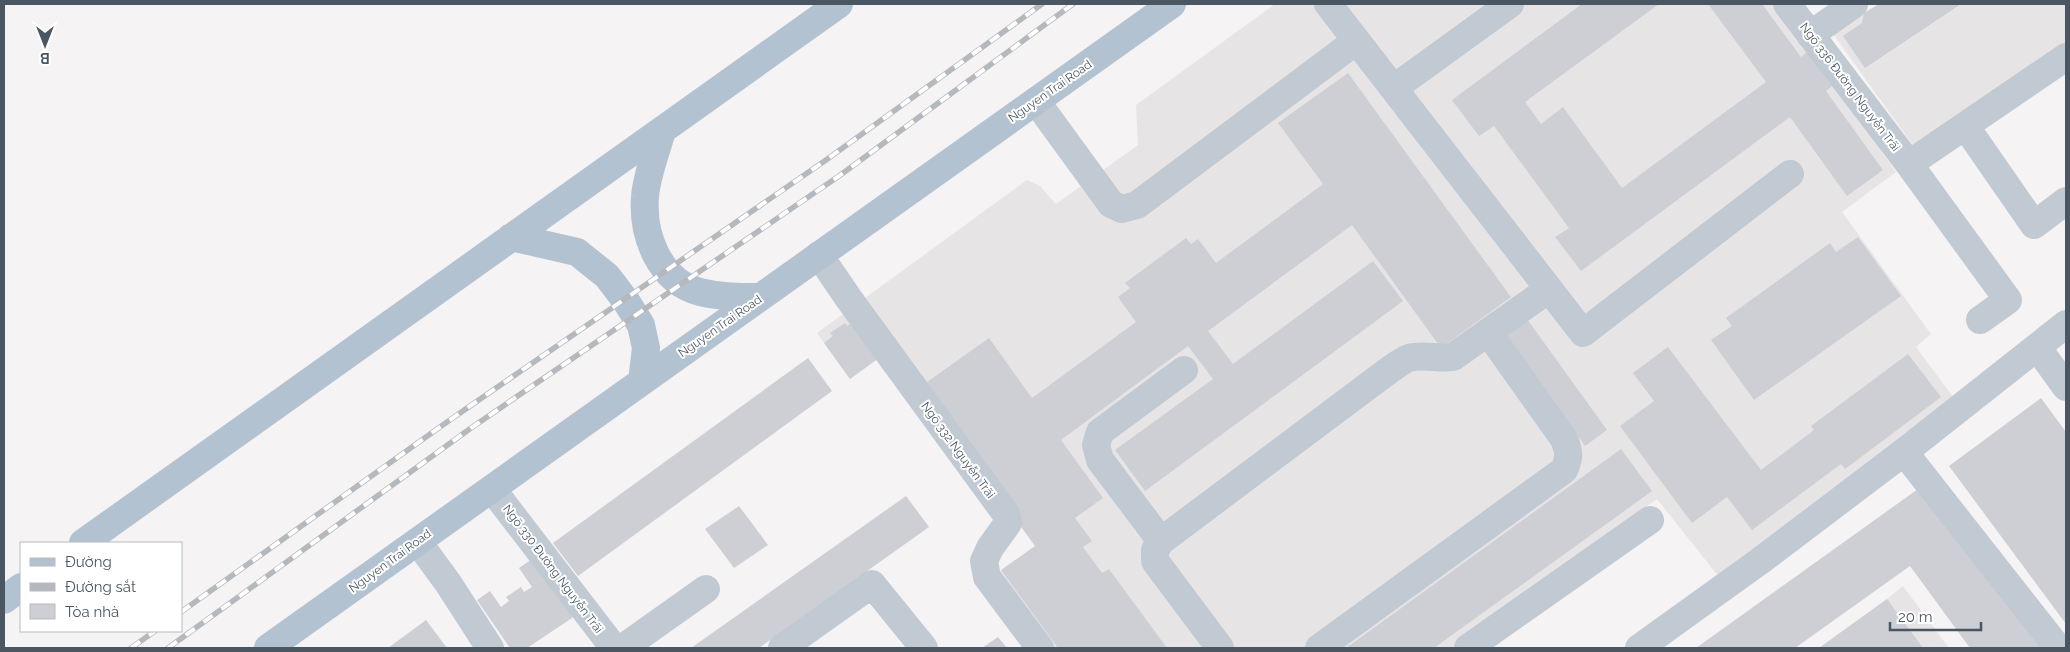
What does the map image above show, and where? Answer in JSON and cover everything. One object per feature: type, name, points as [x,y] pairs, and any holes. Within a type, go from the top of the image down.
[{"type":"main road","points":[[84,542],[839,4]]},
{"type":"main road","name":"Nguyen Trai Road","points":[[268,648],[1172,4]]},
{"type":"main road","points":[[662,130],[645,197],[648,237],[655,256],[676,279],[697,291],[721,296],[760,297]]},
{"type":"main road","points":[[511,237],[577,252],[607,276],[641,325],[646,348],[642,381]]},
{"type":"main road","points":[[4,600],[20,588]]},
{"type":"lane","points":[[1328,4],[1583,333],[1790,174]]},
{"type":"lane","points":[[1394,88],[1510,4]]},
{"type":"lane","name":"Ngõ 336 Đường Nguyễn Trãi","points":[[1787,4],[1909,164],[2061,64]]},
{"type":"lane","points":[[1810,35],[1854,4]]},
{"type":"lane","points":[[1036,101],[1106,198],[1111,204],[1122,209],[1137,205],[1356,41]]},
{"type":"lane","points":[[1966,127],[2034,225],[2066,202]]},
{"type":"lane","points":[[1909,164],[2008,300],[1980,320]]},
{"type":"lane","name":"Ngõ 332 Nguyễn Trãi","points":[[819,255],[1006,514],[1008,523],[990,548],[984,562],[986,577],[1040,648]]},
{"type":"lane","points":[[1220,648],[1155,561],[1155,550],[1161,541],[1392,368],[1410,358],[1426,357],[1440,359],[1453,357],[1549,289]]},
{"type":"lane","points":[[1639,648],[1760,561],[1904,452],[2066,324]]},
{"type":"lane","points":[[1318,648],[1564,470],[1569,461],[1569,450],[1564,438],[1488,332]]},
{"type":"lane","points":[[2037,347],[2066,387]]},
{"type":"lane","points":[[1161,541],[1100,460],[1096,445],[1100,432],[1184,370]]},
{"type":"lane","points":[[1904,452],[2058,648]]},
{"type":"lane","name":"Ngõ 330 Đường Nguyễn Trãi","points":[[492,489],[614,648]]},
{"type":"lane","points":[[1468,648],[1650,520]]},
{"type":"lane","points":[[418,542],[448,583],[490,648]]},
{"type":"lane","points":[[782,648],[872,584],[924,648]]},
{"type":"lane","points":[[623,648],[706,589]]},
{"type":"shaded area","points":[[1275,4],[1776,4],[1896,172],[1842,212],[1931,334],[1916,347],[1956,401],[1719,577],[1657,499],[1451,648],[1046,648],[994,576],[1035,546],[920,387],[883,355],[850,379],[817,333],[1027,180],[1040,186],[1056,204],[1138,145],[1136,105]]},
{"type":"shaded area","points":[[1879,4],[2066,4],[2066,50],[1920,155],[1833,34]]},
{"type":"shaded area","points":[[1903,586],[1949,648],[1819,648],[1887,599]]},
{"type":"building","points":[[1582,4],[1659,4],[1525,102],[1541,124],[1563,107],[1622,188],[1766,82],[1708,4],[1762,4],[1801,57],[1807,52],[1832,86],[1826,91],[1883,170],[1847,196],[1790,117],[1581,271],[1555,237],[1569,228],[1494,126],[1479,136],[1452,100]]},
{"type":"building","points":[[1879,4],[1961,4],[1865,68],[1843,36],[1862,23],[1864,13]]},
{"type":"building","points":[[1348,73],[1511,297],[1441,348],[1352,225],[1208,331],[1233,364],[1373,261],[1403,301],[1145,491],[1115,450],[1213,379],[1188,346],[1061,440],[1103,498],[1075,518],[1092,541],[1083,547],[1102,573],[1109,569],[1167,648],[1058,648],[1001,570],[1035,546],[920,387],[989,338],[1032,398],[1136,322],[1118,297],[1130,288],[1125,283],[1186,238],[1191,244],[1198,239],[1216,263],[1323,184],[1278,123]]},
{"type":"building","points":[[1858,237],[1901,296],[1754,400],[1711,340],[1732,326],[1726,318],[1830,243],[1836,252]]},
{"type":"building","points":[[857,319],[883,355],[850,379],[824,343],[833,336],[830,333],[845,323],[847,326]]},
{"type":"building","points":[[1527,319],[1607,430],[1585,446],[1506,335]]},
{"type":"building","points":[[1668,347],[1761,470],[1814,430],[1811,426],[1908,354],[1941,397],[1845,469],[1841,464],[1752,530],[1727,497],[1692,523],[1620,426],[1654,401],[1633,373]]},
{"type":"building","points":[[808,358],[832,391],[578,576],[553,543]]},
{"type":"building","points":[[2041,398],[2066,432],[2066,624],[1949,466]]},
{"type":"building","points":[[1621,449],[1652,491],[1434,648],[1346,648]]},
{"type":"building","points":[[1925,484],[2043,648],[1970,648],[1910,566],[1795,648],[1696,648]]},
{"type":"building","points":[[906,496],[929,527],[759,648],[691,648]]},
{"type":"building","points":[[739,506],[768,545],[734,568],[705,529]]},
{"type":"building","points":[[535,557],[575,616],[527,648],[510,648],[477,600],[490,591],[501,607],[509,601],[506,597],[521,587],[524,592],[532,587],[519,568]]},
{"type":"building","points":[[1887,599],[1923,648],[1819,648]]},
{"type":"building","points":[[426,620],[447,648],[388,648]]},
{"type":"building","points":[[998,637],[1007,648],[982,648]]},
{"type":"railway","points":[[182,611],[447,422],[826,160],[1042,4]]},
{"type":"railway","points":[[168,648],[471,428],[839,176],[1073,4]]},
{"type":"railway","points":[[131,648],[154,632]]}]
